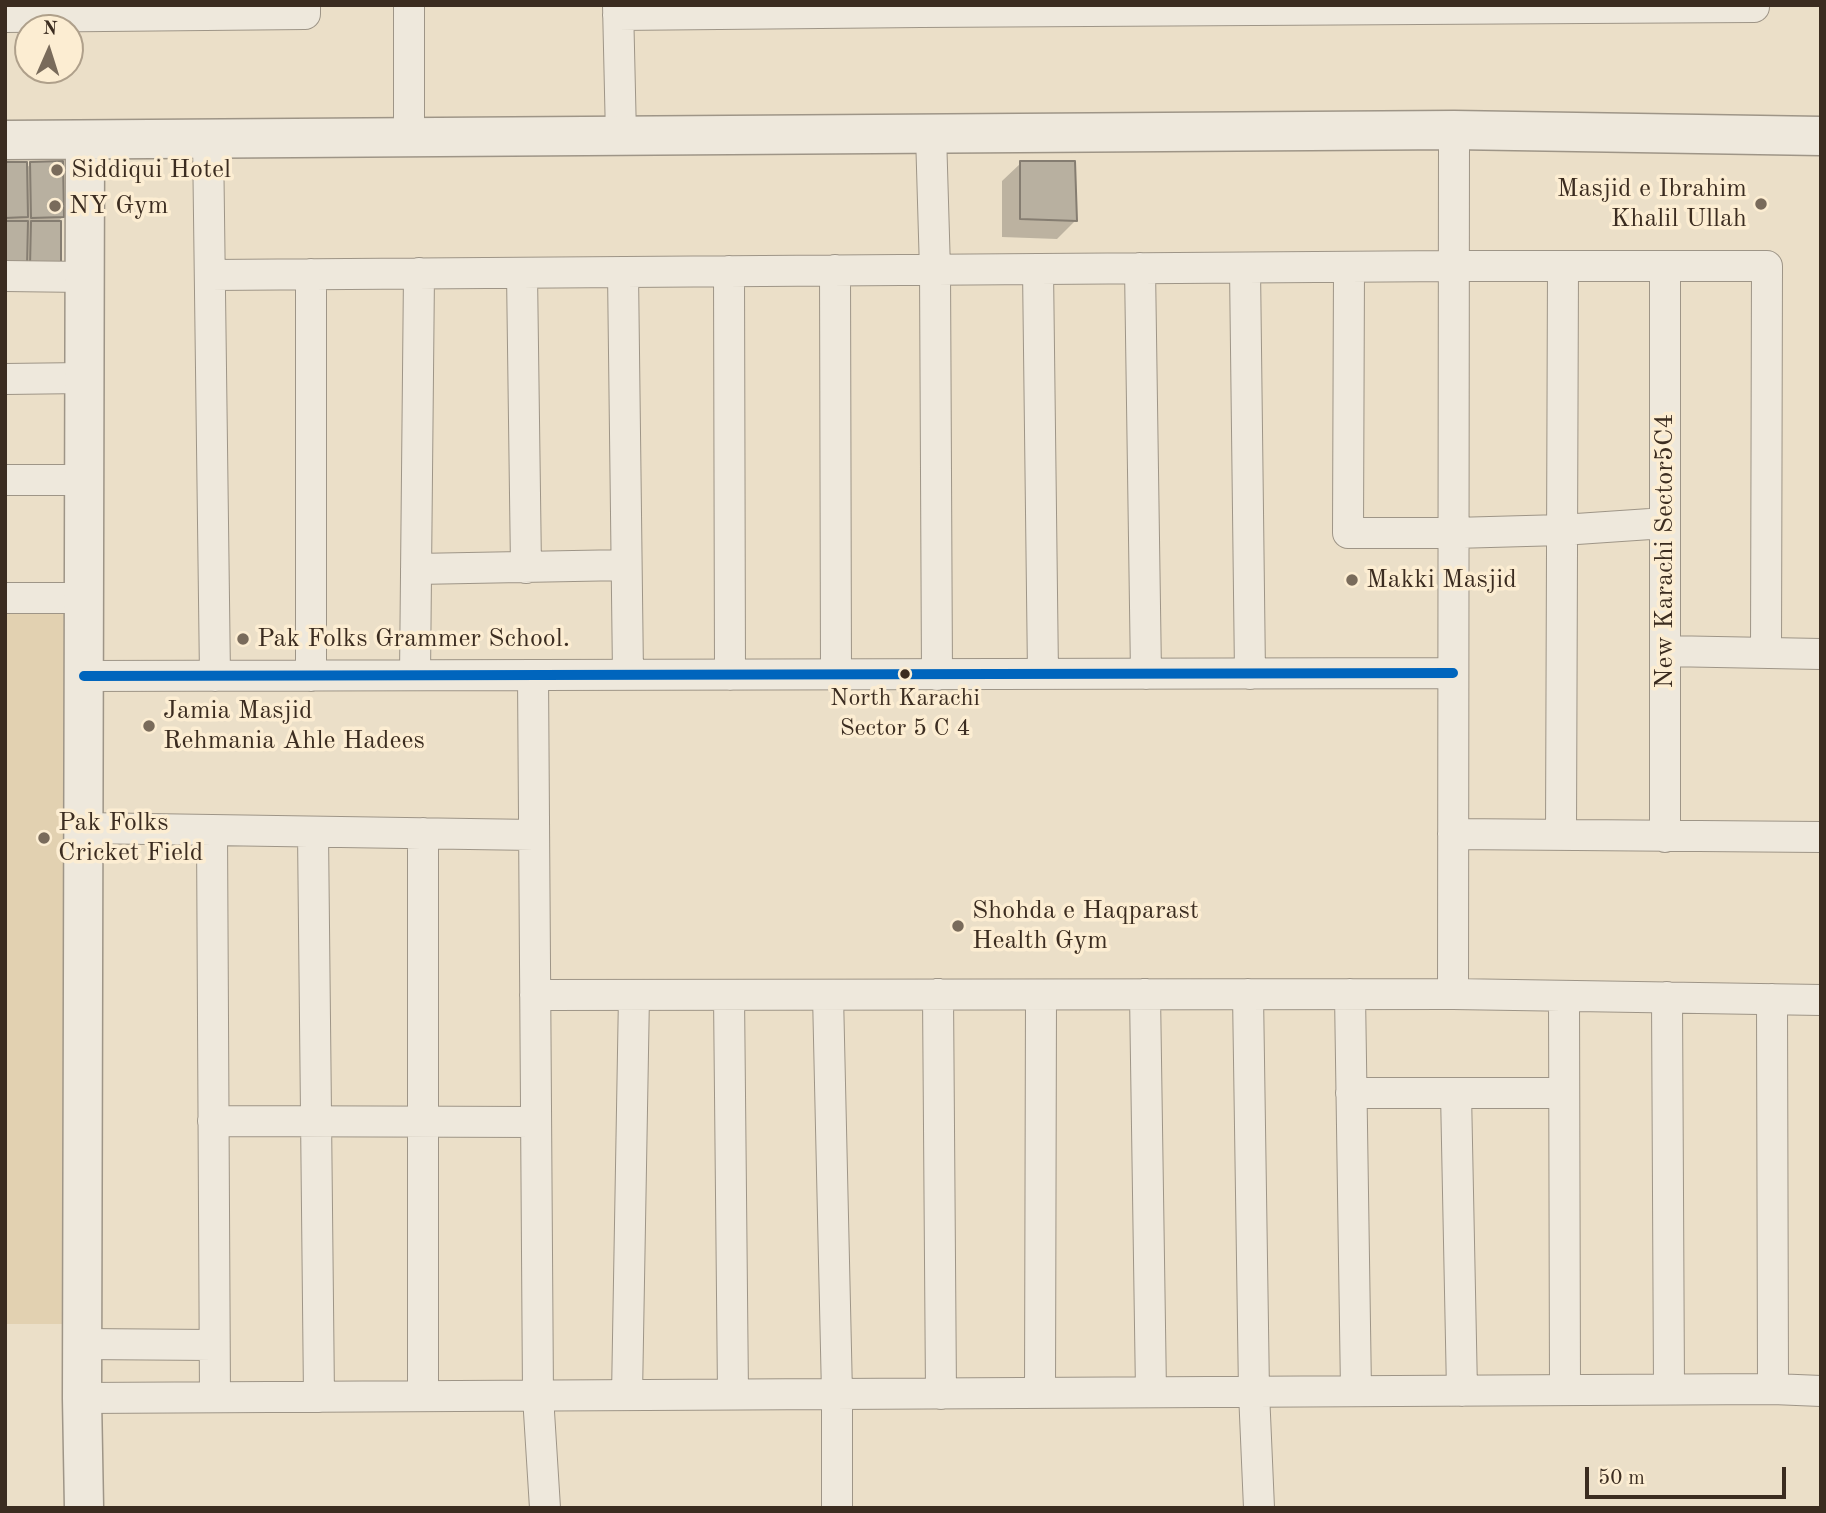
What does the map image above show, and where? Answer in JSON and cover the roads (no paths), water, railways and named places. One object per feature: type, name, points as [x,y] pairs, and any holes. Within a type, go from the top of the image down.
[{"type":"street","points":[[5,17],[97,11],[200,10],[305,14],[305,5]]},
{"type":"street","points":[[409,5],[409,137]]},
{"type":"street","points":[[621,136],[618,10],[1754,5]]},
{"type":"street","points":[[1453,994],[1454,130]]},
{"type":"street","points":[[5,140],[1454,130],[1821,135]]},
{"type":"street","points":[[931,134],[935,270],[937,675]]},
{"type":"street","points":[[208,139],[215,676]]},
{"type":"street","points":[[84,1508],[82,1344],[85,140]]},
{"type":"street","points":[[1560,835],[1563,266]]},
{"type":"street","name":"New Karachi Sector5C4","points":[[1665,266],[1665,837]]},
{"type":"street","points":[[210,275],[1766,266],[1766,653]]},
{"type":"street","points":[[1349,267],[1348,533],[1562,530],[1665,523]]},
{"type":"street","points":[[1140,268],[1146,674]]},
{"type":"street","points":[[1245,268],[1250,674]]},
{"type":"street","points":[[1038,269],[1043,674]]},
{"type":"street","points":[[835,270],[836,675]]},
{"type":"street","points":[[729,271],[730,675]]},
{"type":"street","points":[[623,272],[628,675]]},
{"type":"street","points":[[415,676],[419,273]]},
{"type":"street","points":[[522,273],[526,568]]},
{"type":"street","points":[[311,274],[311,676]]},
{"type":"street","points":[[5,276],[85,276]]},
{"type":"street","points":[[5,379],[84,378]]},
{"type":"street","points":[[5,480],[84,480]]},
{"type":"street","points":[[416,569],[626,565]]},
{"type":"street","points":[[5,598],[83,598]]},
{"type":"street","points":[[1665,652],[1821,654]]},
{"type":"street","points":[[83,676],[1453,673]]},
{"type":"street","points":[[533,675],[538,1396],[545,1508]]},
{"type":"street","points":[[83,828],[534,835]]},
{"type":"street","points":[[212,830],[215,1397]]},
{"type":"street","points":[[313,832],[319,1397]]},
{"type":"street","points":[[423,833],[423,1396]]},
{"type":"street","points":[[1453,834],[1821,837]]},
{"type":"street","points":[[1145,994],[1151,1392]]},
{"type":"street","points":[[1248,994],[1254,1392],[1259,1508]]},
{"type":"street","points":[[1350,994],[1356,1391]]},
{"type":"street","points":[[535,995],[1453,994],[1821,1000]]},
{"type":"street","points":[[627,1395],[634,995]]},
{"type":"street","points":[[729,995],[733,1394]]},
{"type":"street","points":[[828,995],[837,1508]]},
{"type":"street","points":[[938,995],[941,1394]]},
{"type":"street","points":[[1040,1393],[1041,995]]},
{"type":"street","points":[[1564,996],[1564,1390]]},
{"type":"street","points":[[1667,997],[1669,1389]]},
{"type":"street","points":[[1772,999],[1773,1389]]},
{"type":"street","points":[[1351,1093],[1564,1093]]},
{"type":"street","points":[[1456,1093],[1462,1391]]},
{"type":"street","points":[[213,1121],[536,1122]]},
{"type":"street","points":[[82,1344],[213,1345]]},
{"type":"street","points":[[82,1398],[1669,1389],[1821,1391]]},
{"type":"place","name":"Siddiqui Hotel","points":[[57,170]]},
{"type":"place","name":"Masjid e Ibrahim Khalil Ullah","points":[[1761,204]]},
{"type":"place","name":"NY Gym","points":[[55,206]]},
{"type":"place","name":"Makki Masjid","points":[[1352,580]]},
{"type":"place","name":"Pak Folks Grammer School.","points":[[243,639]]},
{"type":"place","name":"North Karachi Sector 5 C 4","points":[[905,674]]},
{"type":"place","name":"Jamia Masjid Rehmania Ahle Hadees","points":[[149,726]]},
{"type":"place","name":"Pak Folks Cricket Field","points":[[44,838]]},
{"type":"place","name":"Shohda e Haqparast Health Gym","points":[[958,926]]}]
